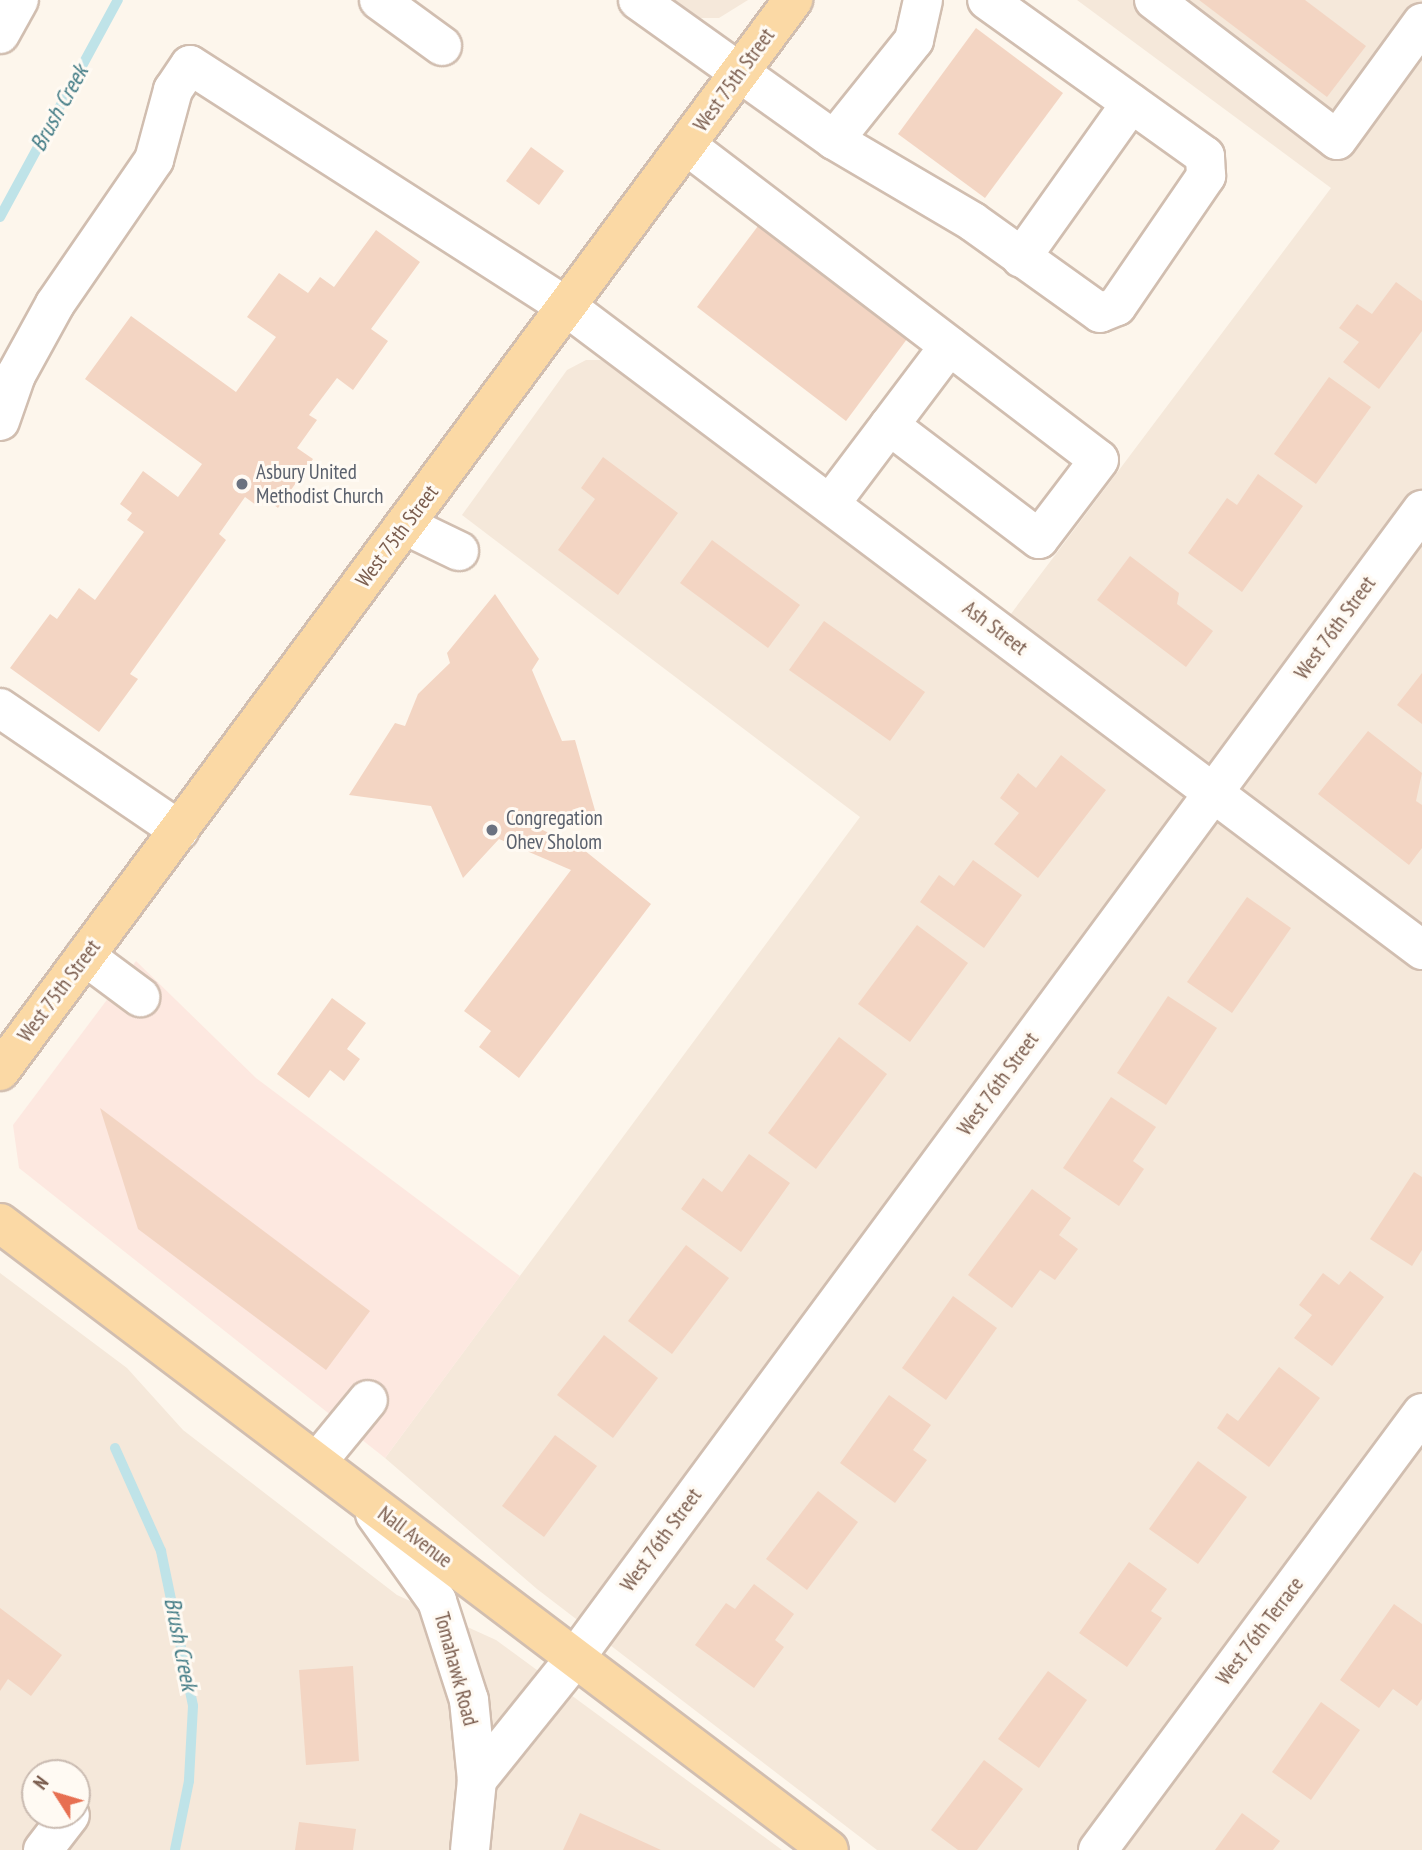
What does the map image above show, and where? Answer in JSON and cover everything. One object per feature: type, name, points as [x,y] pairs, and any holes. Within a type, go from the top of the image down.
[{"type":"main road","name":"West 75th Street","points":[[0,1071],[793,0]]},
{"type":"main road","name":"Nall Avenue","points":[[0,1223],[830,1850]]},
{"type":"street","points":[[0,34],[19,0]]},
{"type":"street","points":[[379,0],[442,46]]},
{"type":"street","points":[[638,0],[834,140],[1021,258],[1100,313],[1117,306],[1206,176],[1205,156],[987,0]]},
{"type":"street","points":[[834,140],[914,40],[922,0]]},
{"type":"street","points":[[1154,0],[1336,140],[1422,23]]},
{"type":"street","name":"Ash Street","points":[[0,421],[16,375],[55,304],[154,160],[173,90],[190,65],[567,307],[1422,950]]},
{"type":"street","points":[[1021,258],[1131,103]]},
{"type":"street","points":[[686,145],[1099,460],[1039,539],[889,425]]},
{"type":"street","points":[[830,504],[949,346]]},
{"type":"street","name":"West 76th Street","points":[[575,1658],[1422,510]]},
{"type":"street","points":[[405,525],[459,551]]},
{"type":"street","points":[[0,708],[179,830]]},
{"type":"street","points":[[85,956],[139,998]]},
{"type":"street","points":[[317,1462],[368,1400]]},
{"type":"street","name":"West 76th Terrace","points":[[1098,1850],[1422,1413]]},
{"type":"street","name":"Tomahawk Road","points":[[363,1497],[438,1601],[469,1700],[477,1780],[470,1850]]},
{"type":"street","name":"Tomahawk Road","points":[[477,1780],[575,1658]]},
{"type":"street","points":[[43,1850],[59,1829]]},
{"type":"shaded area","points":[[674,0],[748,0],[719,18],[699,18]]},
{"type":"shaded area","points":[[1077,0],[1422,0],[1422,1850],[877,1850],[537,1589],[385,1458],[860,817],[462,515],[567,370],[586,360],[605,360],[986,647],[1331,188]]},
{"type":"shaded area","points":[[136,961],[256,1078],[520,1276],[385,1458],[19,1168],[13,1125]]},
{"type":"shaded area","points":[[0,1273],[127,1368],[183,1430],[397,1595],[496,1640],[782,1850],[0,1850]]},
{"type":"building","points":[[1199,0],[1305,0],[1366,46],[1327,97]]},
{"type":"building","points":[[976,28],[1063,93],[985,198],[898,134]]},
{"type":"building","points":[[531,147],[564,171],[539,205],[506,181]]},
{"type":"building","points":[[758,226],[907,339],[846,421],[697,307]]},
{"type":"building","name":"Asbury United Methodist Church","points":[[376,230],[420,262],[371,329],[388,341],[353,390],[337,378],[309,415],[317,420],[297,448],[313,459],[278,508],[263,496],[256,505],[245,497],[219,534],[226,540],[130,674],[138,679],[99,732],[10,668],[50,614],[57,619],[79,588],[95,600],[144,532],[127,520],[132,513],[120,504],[143,471],[178,497],[202,464],[85,379],[131,316],[236,392],[276,337],[247,317],[279,273],[308,293],[320,277],[334,287]]},
{"type":"building","points":[[1396,282],[1422,301],[1422,331],[1379,389],[1343,362],[1359,342],[1339,328],[1357,304],[1372,314]]},
{"type":"building","points":[[1329,377],[1371,407],[1316,484],[1274,454]]},
{"type":"building","points":[[603,457],[678,513],[618,595],[558,550],[595,499],[581,488]]},
{"type":"building","points":[[1258,474],[1303,506],[1242,592],[1188,553],[1227,498],[1237,505]]},
{"type":"building","points":[[712,540],[800,605],[768,648],[680,583]]},
{"type":"building","points":[[1130,556],[1179,593],[1177,604],[1213,631],[1186,667],[1097,600]]},
{"type":"building","name":"Congregation Ohev Sholom","points":[[495,594],[539,659],[532,670],[562,741],[575,740],[598,821],[522,820],[584,850],[651,904],[519,1078],[479,1047],[491,1031],[464,1011],[571,870],[499,839],[463,878],[431,806],[349,795],[395,723],[405,726],[418,694],[450,663],[447,653]]},
{"type":"building","points":[[824,621],[925,692],[890,741],[789,670]]},
{"type":"building","points":[[1422,673],[1422,724],[1397,705]]},
{"type":"building","points":[[1368,731],[1422,773],[1416,801],[1422,805],[1422,848],[1409,865],[1318,794]]},
{"type":"building","points":[[1061,755],[1106,790],[1038,878],[994,844],[1019,813],[1000,798],[1018,773],[1036,788]]},
{"type":"building","points":[[973,860],[1022,895],[984,948],[920,902],[939,875],[954,886]]},
{"type":"building","points":[[1247,897],[1291,928],[1232,1013],[1187,982]]},
{"type":"building","points":[[917,925],[968,963],[910,1042],[858,1004]]},
{"type":"building","points":[[1168,996],[1217,1028],[1166,1105],[1117,1073]]},
{"type":"building","points":[[332,998],[366,1023],[347,1049],[360,1059],[344,1081],[330,1070],[309,1098],[277,1074]]},
{"type":"building","points":[[839,1037],[887,1074],[816,1169],[768,1133]]},
{"type":"building","points":[[1111,1097],[1156,1127],[1133,1161],[1144,1169],[1119,1206],[1063,1168]]},
{"type":"building","points":[[100,1108],[370,1311],[326,1370],[138,1229]]},
{"type":"building","points":[[749,1154],[790,1183],[741,1252],[681,1209],[703,1178],[722,1192]]},
{"type":"building","points":[[1414,1172],[1422,1177],[1422,1250],[1412,1266],[1370,1239]]},
{"type":"building","points":[[1032,1189],[1071,1218],[1059,1235],[1078,1249],[1055,1280],[1040,1270],[1012,1308],[968,1275]]},
{"type":"building","points":[[686,1245],[729,1278],[672,1354],[628,1321]]},
{"type":"building","points":[[1350,1271],[1384,1297],[1332,1366],[1294,1338],[1312,1315],[1299,1305],[1323,1273],[1339,1285]]},
{"type":"building","points":[[953,1296],[997,1328],[946,1400],[902,1368]]},
{"type":"building","points":[[604,1335],[658,1378],[613,1438],[557,1395]]},
{"type":"building","points":[[1279,1367],[1320,1398],[1269,1467],[1217,1428],[1227,1413],[1238,1421]]},
{"type":"building","points":[[889,1395],[931,1425],[913,1450],[927,1460],[895,1503],[840,1463]]},
{"type":"building","points":[[555,1435],[597,1466],[544,1537],[502,1506]]},
{"type":"building","points":[[1198,1461],[1247,1497],[1198,1564],[1149,1529]]},
{"type":"building","points":[[818,1491],[858,1522],[807,1590],[766,1559]]},
{"type":"building","points":[[1129,1562],[1167,1589],[1151,1611],[1162,1618],[1127,1667],[1079,1633]]},
{"type":"building","points":[[754,1584],[794,1614],[775,1640],[784,1647],[754,1688],[695,1645],[726,1603],[735,1609]]},
{"type":"building","points":[[1394,1604],[1422,1624],[1422,1699],[1417,1706],[1393,1689],[1379,1708],[1340,1680]]},
{"type":"building","points":[[0,1608],[62,1655],[31,1696],[8,1679],[0,1691]]},
{"type":"building","points":[[353,1666],[359,1761],[306,1765],[299,1670]]},
{"type":"building","points":[[1048,1671],[1087,1700],[1039,1768],[998,1739]]},
{"type":"building","points":[[1321,1702],[1360,1730],[1311,1800],[1272,1772]]},
{"type":"building","points":[[984,1760],[1023,1789],[977,1850],[958,1850],[931,1830]]},
{"type":"building","points":[[580,1813],[661,1850],[563,1850]]},
{"type":"building","points":[[1242,1813],[1280,1841],[1273,1850],[1215,1850]]},
{"type":"building","points":[[299,1822],[356,1829],[353,1850],[295,1850]]},
{"type":"waterway","name":"Brush Creek","points":[[0,217],[118,0]]},
{"type":"waterway","name":"Brush Creek","points":[[115,1448],[161,1551],[193,1706],[189,1781],[175,1850]]},
{"type":"place","name":"Asbury United Methodist Church","points":[[242,484]]},
{"type":"place","name":"Congregation Ohev Sholom","points":[[492,830]]}]
